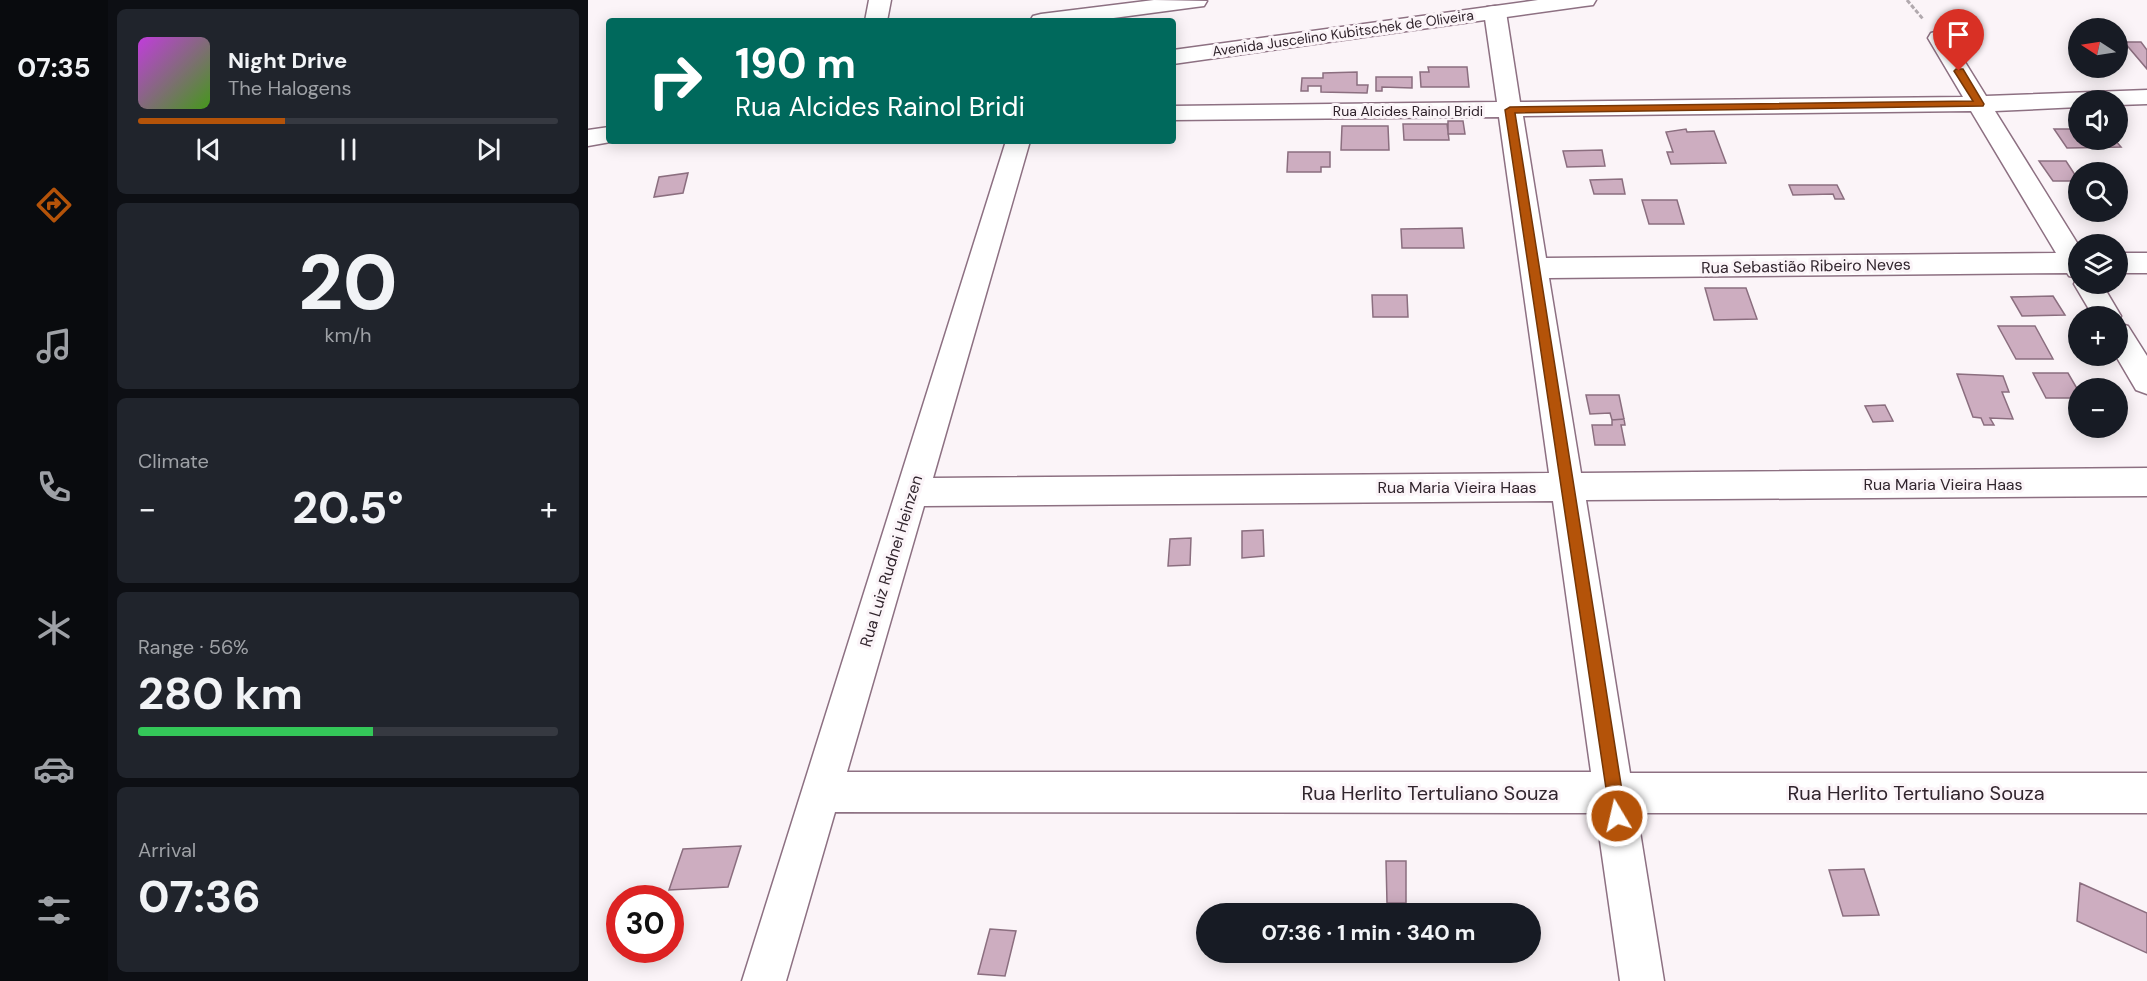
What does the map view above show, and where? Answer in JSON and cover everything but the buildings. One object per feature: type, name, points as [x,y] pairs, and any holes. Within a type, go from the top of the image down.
[{"type":"street","points":[[877,18],[880,0]]},
{"type":"street","name":"Avenida Juscelino Kubitschek de Oliveira","points":[[1176,57],[1585,0]]},
{"type":"street","points":[[1064,18],[1196,1]]},
{"type":"street","points":[[1495,12],[1642,981]]},
{"type":"street","points":[[1939,38],[2068,250]]},
{"type":"street","name":"Rua Alcides Rainol Bridi","points":[[1176,113],[1979,104],[2147,97]]},
{"type":"street","points":[[588,138],[606,135]]},
{"type":"street","name":"Rua Luiz Rudnei Heinzen","points":[[764,981],[1017,144]]},
{"type":"street","points":[[2128,263],[2147,263]]},
{"type":"street","name":"Rua Sebastião Ribeiro Neves","points":[[1534,268],[2068,270]]},
{"type":"street","points":[[2128,351],[2147,382]]},
{"type":"street","name":"Rua Maria Vieira Haas","points":[[912,492],[2147,482]]},
{"type":"street","name":"Rua Herlito Tertuliano Souza","points":[[821,792],[2147,793]]},
{"type":"route","points":[[1617,816],[1510,110],[1979,104],[1959,71]]}]
